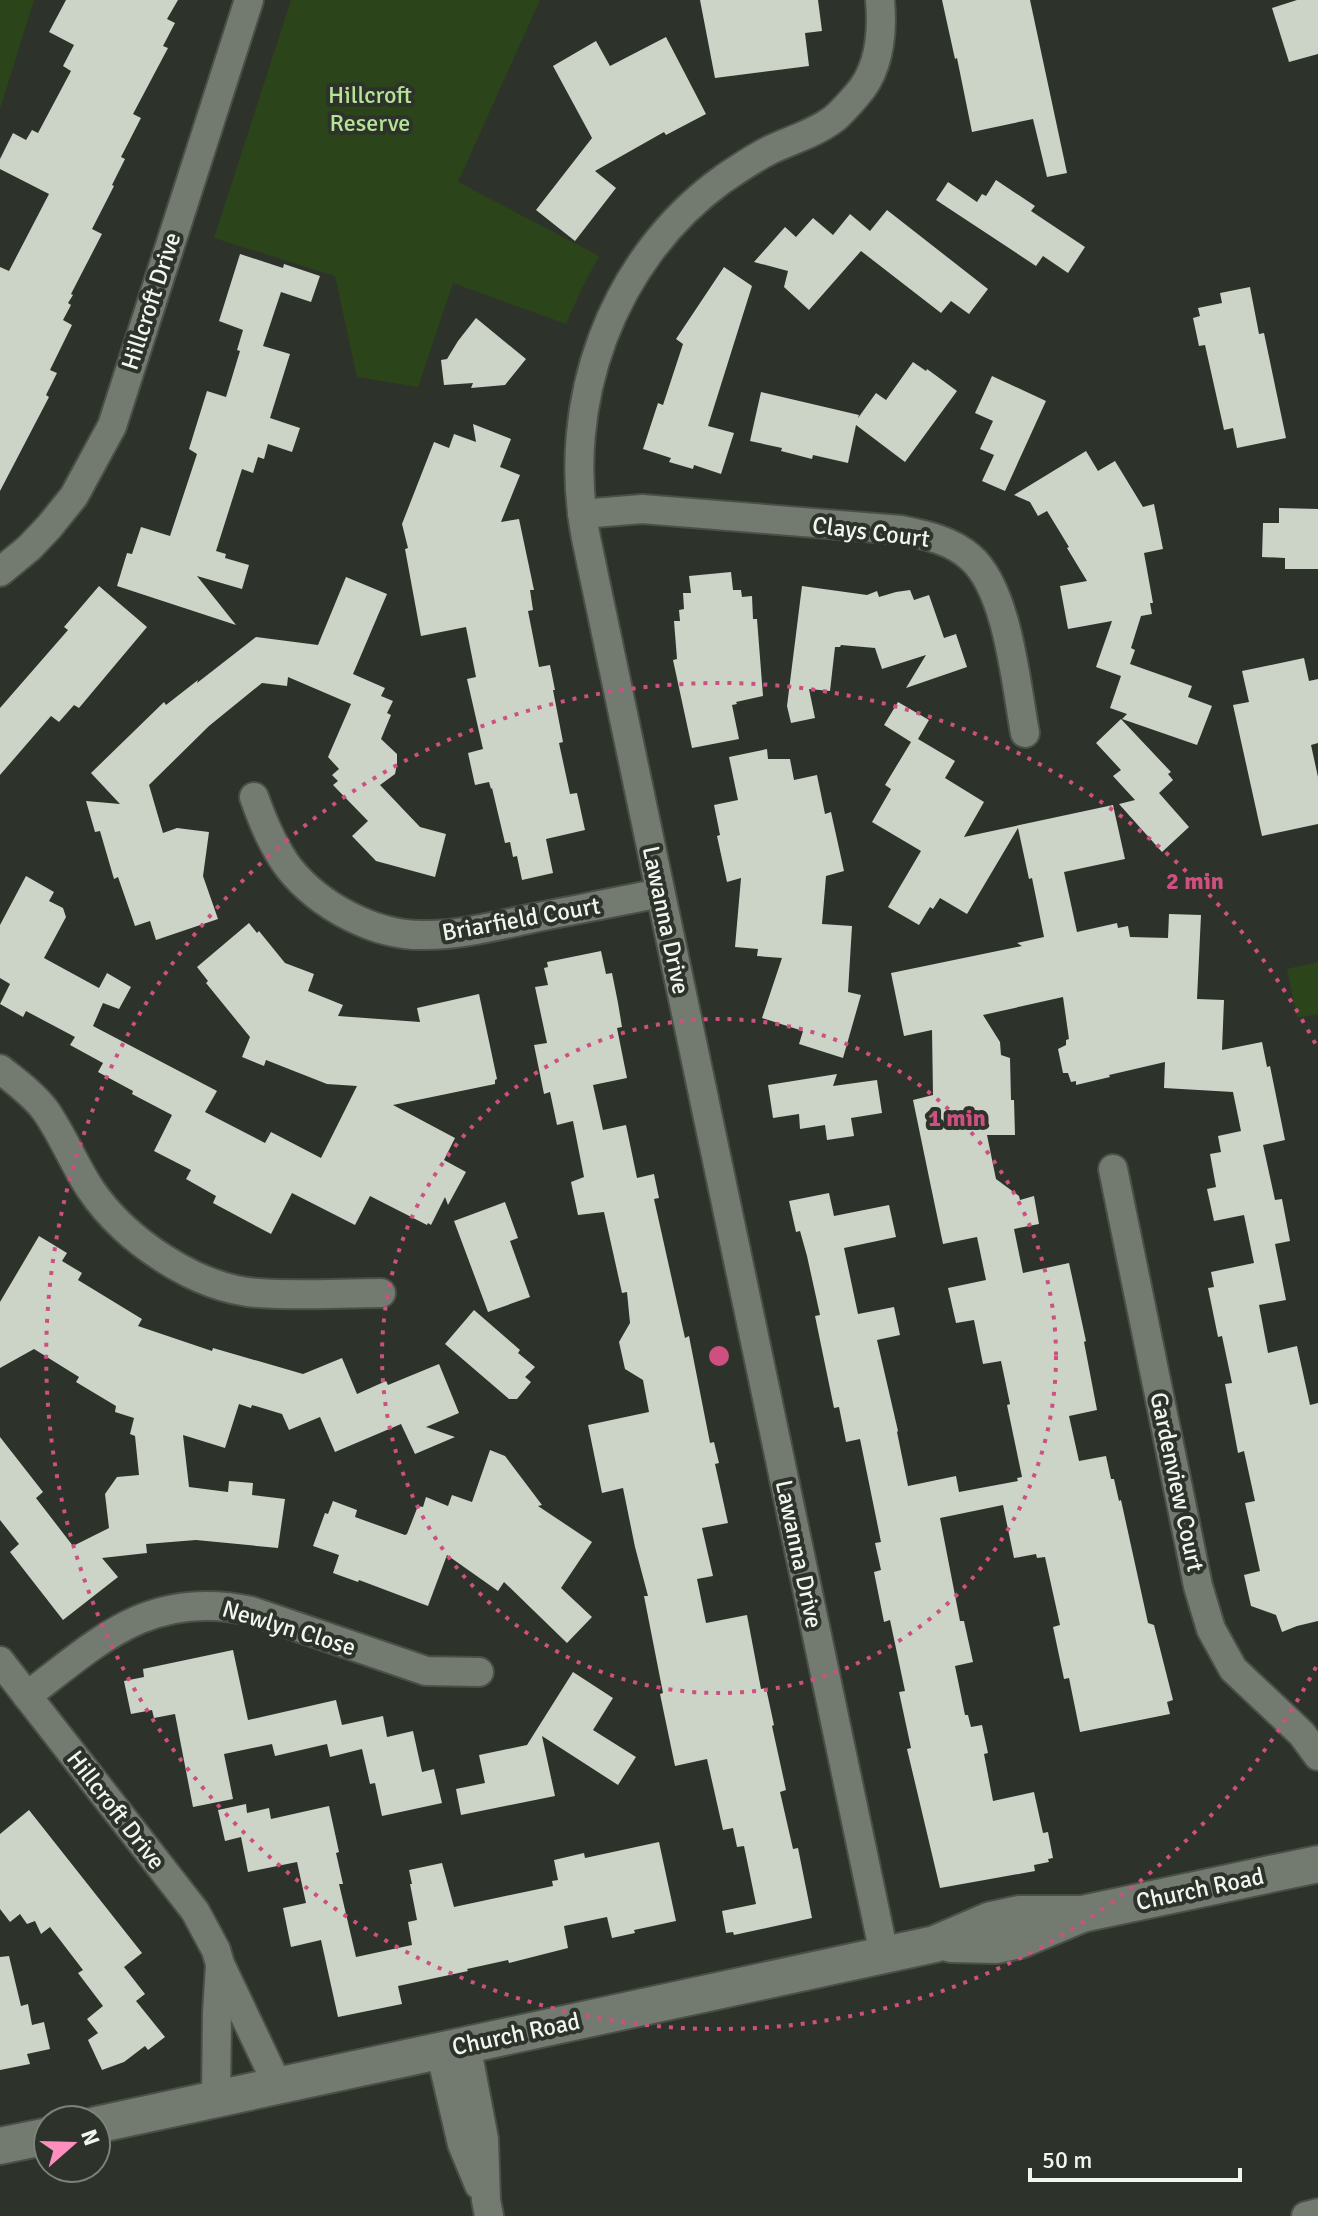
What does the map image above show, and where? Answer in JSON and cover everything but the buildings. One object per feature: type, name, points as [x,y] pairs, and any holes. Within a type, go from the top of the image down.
[{"type":"street","name":"Hillcroft Drive","points":[[0,572],[29,548],[74,496],[112,426],[249,0]]},
{"type":"street","name":"Lawanna Drive","points":[[880,0],[883,26],[878,55],[871,75],[858,94],[834,119],[757,157],[723,179],[675,221],[640,265],[599,346],[584,407],[578,467],[582,514],[884,1954]]},
{"type":"street","name":"Clays Court","points":[[582,514],[642,509],[901,530],[936,537],[970,556],[989,578],[1000,606],[1025,733]]},
{"type":"street","name":"Briarfield Court","points":[[254,797],[268,834],[289,868],[329,903],[380,929],[425,936],[463,932],[660,893]]},
{"type":"street","points":[[0,1069],[45,1110],[105,1209],[123,1229],[166,1260],[210,1281],[256,1293],[381,1293]]},
{"type":"street","name":"Gardenview Court","points":[[1113,1169],[1198,1586],[1211,1629],[1233,1669],[1302,1734],[1318,1756]]},
{"type":"street","name":"Newlyn Close","points":[[27,1696],[125,1624],[194,1605],[223,1605],[251,1611],[426,1671],[479,1672]]},
{"type":"street","name":"Hillcroft Drive","points":[[0,1661],[195,1911],[278,2086]]},
{"type":"street","name":"Church Road","points":[[112,2122],[884,1954],[935,1944],[997,1945],[1020,1940],[1082,1914],[1318,1864]]},
{"type":"street","name":"Hillcroft Drive","points":[[216,2100],[220,1964]]},
{"type":"street","points":[[453,2047],[484,2139],[487,2208]]},
{"type":"street","points":[[0,2146],[32,2139]]},
{"type":"street","points":[[1306,2216],[1318,2213]]},
{"type":"green space","points":[[0,0],[34,0],[0,109]]},
{"type":"green space","name":"Hillcroft Reserve","points":[[291,0],[540,0],[458,182],[599,256],[566,324],[453,283],[418,387],[357,377],[335,276],[214,238]]},
{"type":"green space","points":[[1318,962],[1318,1014],[1297,1018],[1287,969]]}]
